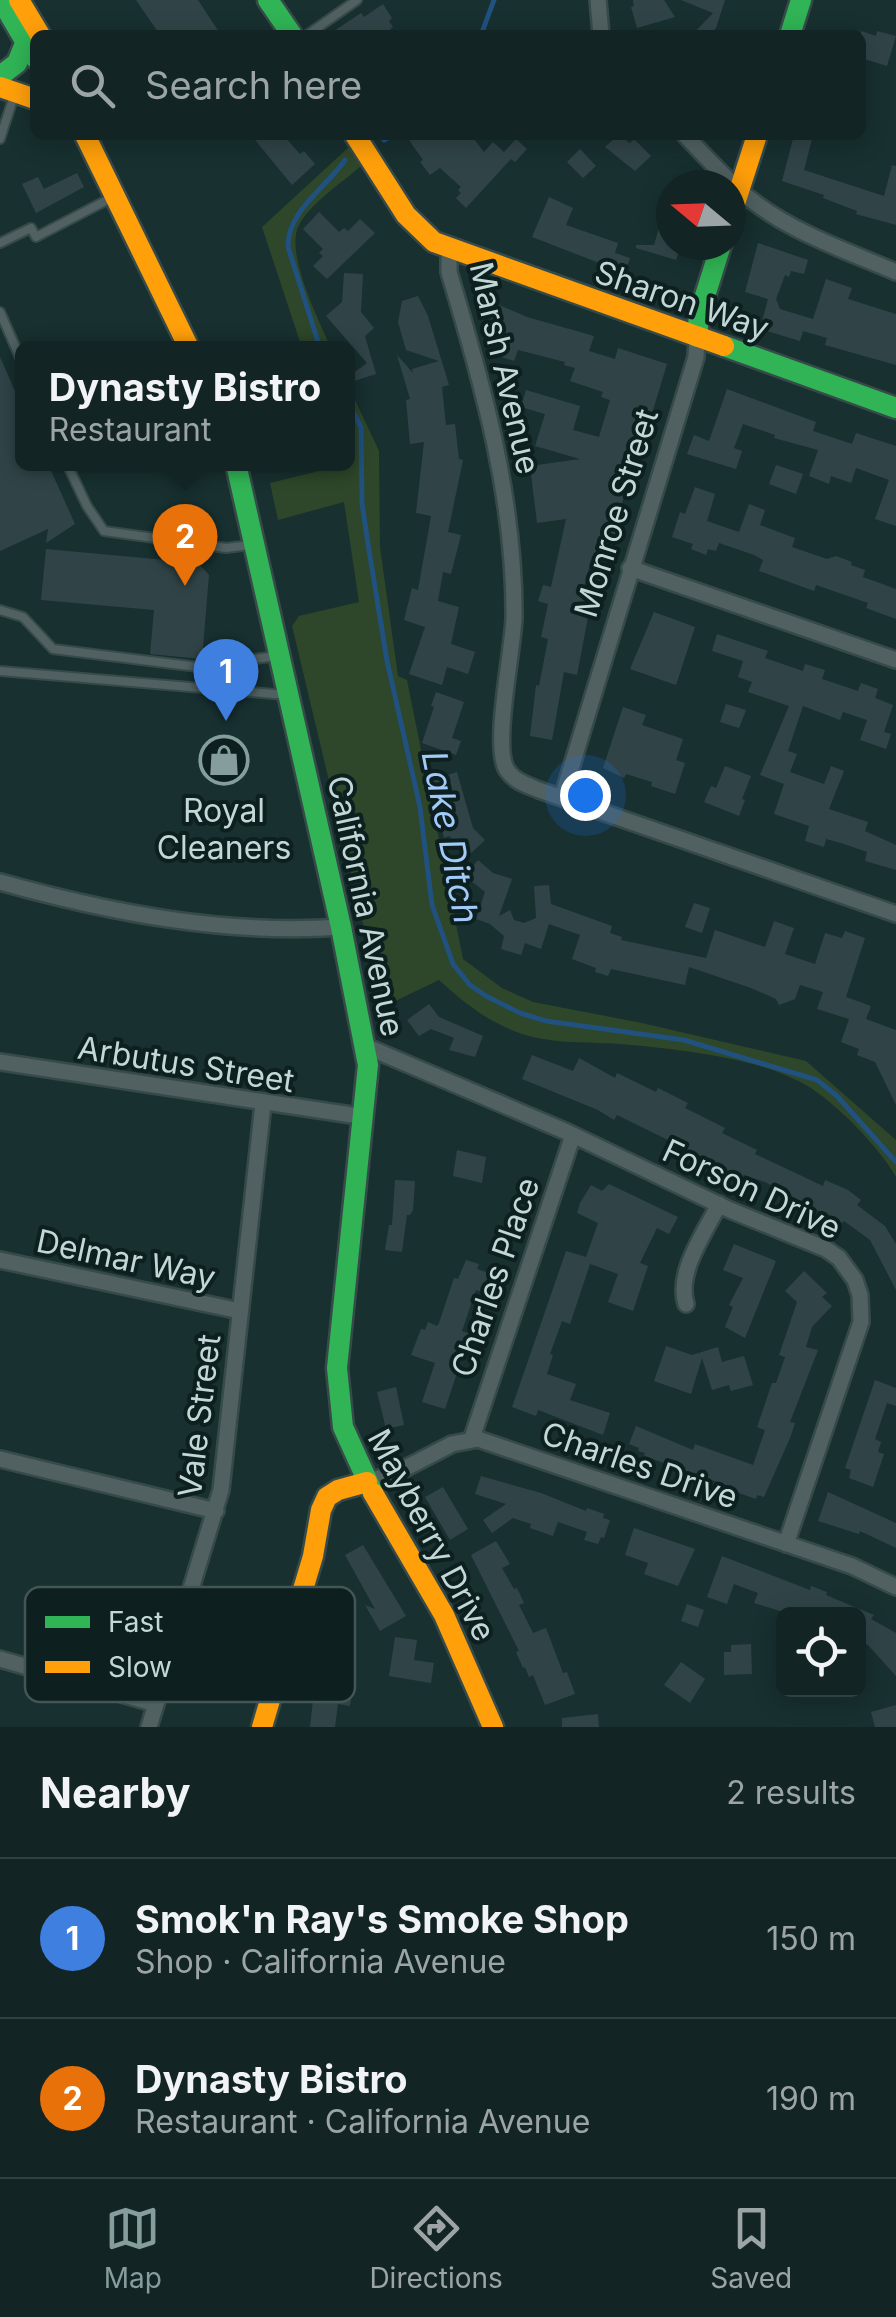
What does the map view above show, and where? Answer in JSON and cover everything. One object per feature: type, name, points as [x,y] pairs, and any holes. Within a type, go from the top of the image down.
[{"type":"main road","points":[[1,0],[30,40]]},
{"type":"main road","points":[[19,0],[30,33]]},
{"type":"main road","points":[[268,0],[289,30]]},
{"type":"main road","points":[[792,30],[801,0]]},
{"type":"main road","points":[[0,76],[30,49]]},
{"type":"main road","points":[[87,140],[185,341]]},
{"type":"main road","name":"Marsh Avenue","points":[[359,140],[406,215],[434,242],[449,249]]},
{"type":"main road","points":[[746,171],[755,140]]},
{"type":"main road","name":"Sharon Way","points":[[449,249],[896,408]]},
{"type":"main road","name":"Monroe Street","points":[[697,337],[699,315],[717,260]]},
{"type":"main road","name":"California Avenue","points":[[238,471],[365,1046],[368,1088],[337,1368]]},
{"type":"main road","name":"Mayberry Drive","points":[[337,1368],[340,1426],[367,1482],[452,1630],[493,1727]]},
{"type":"main road","points":[[305,1587],[327,1497],[367,1482]]},
{"type":"main road","points":[[262,1727],[270,1702]]},
{"type":"street","points":[[598,0],[601,30]]},
{"type":"street","points":[[690,140],[720,170]]},
{"type":"street","points":[[746,195],[795,226],[896,272]]},
{"type":"street","name":"Marsh Avenue","points":[[449,249],[449,272],[492,419],[506,517],[514,623],[501,748],[506,769],[524,784],[562,798]]},
{"type":"street","name":"Monroe Street","points":[[562,798],[696,357],[697,337]]},
{"type":"street","points":[[630,568],[896,660]]},
{"type":"street","points":[[562,798],[896,914]]},
{"type":"street","points":[[0,882],[148,918],[248,927],[341,927]]},
{"type":"street","name":"Forson Drive","points":[[365,1046],[826,1249],[848,1270],[860,1295],[857,1338],[786,1544]]},
{"type":"street","name":"Arbutus Street","points":[[0,1062],[365,1117]]},
{"type":"street","name":"Vale Street","points":[[193,1587],[216,1512],[224,1470],[264,1104]]},
{"type":"street","name":"Charles Place","points":[[472,1438],[573,1135]]},
{"type":"street","points":[[686,1304],[682,1293],[685,1276],[718,1204]]},
{"type":"street","name":"Delmar Way","points":[[0,1260],[240,1311]]},
{"type":"street","points":[[367,1482],[472,1438]]},
{"type":"street","name":"Charles Drive","points":[[472,1438],[852,1566],[896,1587]]},
{"type":"street","points":[[0,1459],[216,1512]]},
{"type":"street","points":[[0,1659],[25,1666]]},
{"type":"street","points":[[149,1702],[156,1704]]},
{"type":"street","name":"Vale Street","points":[[149,1727],[156,1704]]},
{"type":"lane","points":[[314,30],[357,0]]},
{"type":"lane","points":[[0,139],[17,93]]},
{"type":"lane","points":[[0,243],[31,228],[36,237],[115,196]]},
{"type":"lane","points":[[0,312],[15,346]]},
{"type":"lane","points":[[70,471],[86,506],[104,531],[226,548],[256,544]]},
{"type":"lane","points":[[0,610],[23,617],[53,649],[198,667],[281,654]]},
{"type":"lane","points":[[0,671],[290,695]]},
{"type":"green space","points":[[349,147],[361,166],[317,202],[298,227],[295,239],[300,270],[328,341],[300,341],[262,227]]},
{"type":"green space","points":[[355,400],[379,451],[380,547],[398,676],[407,680],[463,959],[502,988],[533,1002],[806,1061],[896,1140],[896,1177],[868,1140],[830,1102],[806,1085],[764,1067],[691,1052],[527,1035],[483,1015],[439,980],[383,1007],[292,626],[299,616],[359,602],[344,502],[278,520],[270,483],[319,471],[355,471]]},
{"type":"building","points":[[136,0],[198,0],[218,30],[157,30]]},
{"type":"building","points":[[633,0],[664,0],[675,17],[637,28]]},
{"type":"building","points":[[681,0],[725,0],[716,28],[697,30],[713,13]]},
{"type":"building","points":[[383,4],[393,27],[336,30],[361,13],[364,17]]},
{"type":"building","points":[[866,33],[896,36],[887,66],[866,60]]},
{"type":"building","points":[[255,140],[287,140],[315,164],[292,185]]},
{"type":"building","points":[[409,140],[475,140],[484,152],[493,142],[504,152],[517,140],[527,149],[515,162],[511,159],[466,208],[456,198],[461,187],[440,168],[430,175],[420,162],[423,160]]},
{"type":"building","points":[[613,140],[630,143],[635,140],[651,156],[635,171],[605,147]]},
{"type":"building","points":[[793,140],[812,140],[804,170],[884,196],[892,165],[896,166],[896,225],[856,214],[857,211],[823,198],[824,195],[782,181]]},
{"type":"building","points":[[580,149],[596,166],[583,178],[567,162]]},
{"type":"building","points":[[77,173],[84,187],[36,213],[22,184],[38,177],[44,189]]},
{"type":"building","points":[[549,197],[573,208],[566,225],[618,243],[615,253],[630,258],[625,273],[532,237]]},
{"type":"building","points":[[319,212],[339,232],[344,228],[348,231],[360,219],[375,233],[327,279],[313,266],[323,256],[319,253],[323,249],[303,229]]},
{"type":"building","points":[[656,238],[656,254],[636,248],[636,245],[654,245]]},
{"type":"building","points":[[758,243],[808,260],[804,274],[791,271],[789,277],[785,275],[776,299],[780,309],[813,319],[826,279],[852,288],[848,299],[896,314],[896,365],[825,345],[827,338],[803,331],[800,341],[760,329],[768,299],[745,292]]},
{"type":"building","points":[[344,273],[363,274],[361,312],[374,328],[365,336],[376,374],[355,381],[355,372],[367,363],[355,349],[355,341],[348,341],[326,316],[342,302]]},
{"type":"building","points":[[418,296],[449,385],[442,387],[446,425],[455,424],[459,459],[463,460],[448,532],[461,535],[451,574],[443,572],[438,601],[459,607],[451,644],[475,652],[468,674],[447,667],[442,685],[409,674],[425,627],[404,620],[412,588],[418,590],[431,516],[416,513],[424,442],[410,444],[406,400],[410,399],[397,355],[413,373],[412,369],[439,361],[406,350],[398,322],[402,301]]},
{"type":"building","points":[[497,304],[594,336],[589,351],[615,359],[618,348],[667,364],[643,443],[630,440],[622,465],[637,470],[631,489],[627,487],[615,540],[605,565],[591,560],[583,591],[598,595],[592,618],[588,617],[577,675],[564,672],[552,740],[530,736],[536,685],[539,686],[548,639],[541,637],[548,604],[538,601],[543,585],[551,587],[566,519],[537,523],[530,466],[580,459],[535,446],[545,414],[521,407],[526,390],[580,406],[573,430],[599,437],[610,400],[601,397],[603,392],[570,381],[575,368],[564,365],[565,362],[518,350],[514,361],[496,355],[501,340],[486,334]]},
{"type":"building","points":[[0,357],[15,391],[15,471],[51,471],[75,524],[46,543],[48,529],[0,551]]},
{"type":"building","points":[[727,389],[816,422],[813,431],[852,444],[856,433],[896,446],[896,526],[875,519],[889,480],[856,468],[851,483],[831,476],[829,484],[809,476],[818,450],[774,438],[775,435],[743,424],[734,448],[742,451],[736,469],[687,454],[694,435],[709,441]]},
{"type":"building","points":[[776,465],[803,474],[796,494],[769,484]]},
{"type":"building","points":[[695,487],[715,494],[707,521],[739,532],[749,504],[765,510],[760,525],[795,538],[792,547],[827,559],[836,556],[852,562],[851,565],[865,570],[863,577],[896,589],[896,619],[866,608],[868,603],[816,585],[814,591],[759,571],[763,560],[754,555],[719,543],[716,551],[708,549],[706,555],[691,549],[693,544],[672,537],[680,512],[685,514]]},
{"type":"building","points":[[46,549],[198,563],[209,575],[202,659],[150,654],[154,610],[41,600]]},
{"type":"building","points":[[654,612],[695,627],[676,685],[630,669]]},
{"type":"building","points":[[717,634],[768,651],[765,658],[803,671],[805,664],[825,670],[822,679],[858,691],[861,683],[878,689],[875,698],[893,705],[884,732],[891,734],[886,749],[860,740],[867,720],[843,712],[840,720],[803,706],[788,751],[797,754],[790,772],[824,784],[831,766],[844,771],[829,809],[868,822],[865,831],[896,845],[896,870],[865,861],[867,852],[841,843],[826,839],[824,847],[805,841],[809,826],[774,814],[784,784],[760,775],[789,706],[748,692],[752,682],[738,677],[743,661],[712,651]]},
{"type":"building","points":[[436,692],[464,702],[452,738],[461,741],[456,755],[422,743]]},
{"type":"building","points":[[726,704],[746,710],[739,728],[720,722]]},
{"type":"building","points":[[623,707],[646,715],[642,725],[683,739],[676,760],[685,763],[675,794],[651,786],[652,782],[626,774],[624,778],[603,768]]},
{"type":"building","points":[[725,766],[751,776],[739,816],[704,802],[711,786],[716,788]]},
{"type":"building","points":[[457,772],[473,828],[485,840],[468,856],[449,836],[444,838],[435,801],[433,780]]},
{"type":"building","points":[[478,860],[493,873],[512,879],[499,916],[510,910],[514,920],[524,923],[536,918],[534,886],[549,885],[551,904],[612,926],[610,933],[622,937],[621,940],[706,958],[715,930],[765,947],[774,921],[794,928],[785,954],[815,964],[825,933],[842,938],[845,931],[865,938],[846,997],[871,1006],[866,1019],[896,1030],[896,1105],[875,1062],[857,1055],[859,1049],[841,1042],[849,1019],[817,1009],[823,992],[800,985],[795,999],[779,1005],[776,999],[751,988],[689,967],[685,985],[611,969],[608,976],[572,959],[580,935],[549,924],[541,949],[525,943],[521,955],[501,949],[504,936],[476,919],[485,892],[465,876]]},
{"type":"building","points":[[694,903],[710,908],[702,933],[685,927]]},
{"type":"building","points":[[429,1004],[439,1017],[483,1036],[475,1057],[449,1050],[454,1038],[431,1029],[419,1036],[407,1020]]},
{"type":"building","points":[[532,1055],[573,1071],[579,1058],[615,1078],[617,1073],[656,1092],[658,1088],[688,1103],[685,1108],[725,1128],[722,1133],[757,1150],[755,1154],[823,1186],[825,1180],[848,1190],[861,1200],[857,1205],[885,1226],[896,1244],[896,1290],[870,1240],[844,1221],[765,1182],[744,1175],[742,1180],[690,1150],[688,1156],[671,1148],[674,1143],[617,1115],[614,1120],[522,1079]]},
{"type":"building","points":[[457,1150],[486,1157],[482,1183],[453,1176]]},
{"type":"building","points":[[395,1180],[415,1181],[413,1210],[407,1215],[402,1252],[385,1250],[392,1225]]},
{"type":"building","points":[[609,1184],[678,1217],[669,1234],[657,1228],[640,1263],[648,1266],[633,1311],[608,1302],[618,1274],[590,1264],[570,1324],[562,1321],[550,1354],[553,1355],[547,1374],[576,1384],[570,1400],[610,1413],[603,1435],[538,1410],[536,1416],[512,1407],[566,1251],[586,1257],[598,1223],[577,1213],[580,1203],[591,1185],[602,1191]]},
{"type":"building","points":[[734,1244],[776,1261],[745,1338],[725,1327],[733,1307],[729,1305],[743,1278],[723,1270]]},
{"type":"building","points":[[466,1260],[489,1273],[482,1292],[476,1290],[462,1331],[470,1334],[445,1409],[422,1402],[435,1363],[411,1355],[421,1329],[425,1330],[428,1322],[437,1326],[439,1323],[454,1278],[458,1279]]},
{"type":"building","points":[[804,1271],[827,1293],[822,1297],[832,1306],[812,1327],[806,1347],[818,1350],[790,1422],[795,1423],[790,1438],[764,1497],[757,1495],[756,1499],[733,1491],[734,1488],[644,1456],[639,1448],[629,1444],[636,1426],[693,1450],[695,1444],[753,1465],[765,1430],[757,1427],[785,1357],[779,1355],[797,1302],[785,1291]]},
{"type":"building","points":[[666,1346],[692,1355],[718,1347],[722,1362],[744,1356],[753,1385],[731,1391],[729,1385],[712,1390],[702,1358],[691,1394],[654,1381]]},
{"type":"building","points":[[875,1380],[896,1388],[896,1406],[887,1403],[875,1439],[881,1442],[878,1452],[884,1454],[873,1487],[849,1478],[851,1470],[845,1468]]},
{"type":"building","points":[[396,1387],[404,1425],[386,1429],[377,1392]]},
{"type":"building","points":[[481,1476],[604,1514],[603,1518],[610,1520],[604,1538],[598,1544],[584,1540],[587,1532],[558,1522],[553,1536],[513,1518],[492,1533],[483,1520],[506,1504],[475,1494]]},
{"type":"building","points":[[443,1487],[468,1529],[450,1540],[425,1497]]},
{"type":"building","points":[[828,1492],[896,1523],[896,1548],[860,1531],[859,1534],[818,1521]]},
{"type":"building","points":[[634,1528],[695,1549],[678,1586],[644,1574],[648,1563],[625,1555]]},
{"type":"building","points":[[496,1541],[510,1564],[502,1568],[517,1588],[524,1603],[519,1605],[533,1633],[546,1628],[575,1694],[545,1705],[533,1675],[529,1677],[523,1668],[516,1652],[519,1651],[471,1555]]},
{"type":"building","points":[[363,1545],[406,1616],[380,1631],[365,1605],[375,1609],[345,1555]]},
{"type":"building","points":[[722,1556],[810,1590],[811,1586],[827,1592],[826,1595],[855,1607],[776,1610],[754,1603],[758,1593],[734,1584],[727,1604],[707,1597]]},
{"type":"building","points":[[687,1604],[704,1610],[698,1627],[681,1621]]},
{"type":"building","points":[[866,1612],[874,1615],[871,1619],[896,1633],[896,1676],[867,1644]]},
{"type":"building","points":[[395,1637],[417,1640],[414,1660],[434,1663],[431,1683],[389,1676]]},
{"type":"building","points":[[751,1644],[752,1674],[724,1675],[724,1652],[731,1652],[731,1645]]},
{"type":"building","points":[[681,1662],[705,1679],[690,1703],[664,1685]]},
{"type":"building","points":[[313,1702],[351,1702],[350,1706],[338,1704],[335,1727],[310,1727]]},
{"type":"building","points":[[896,1705],[896,1727],[875,1727],[871,1712]]},
{"type":"building","points":[[598,1714],[599,1727],[562,1727],[562,1718]]},
{"type":"waterway","name":"Lake Ditch","points":[[483,30],[494,0]]},
{"type":"waterway","name":"Lake Ditch","points":[[318,341],[288,247],[289,234],[309,200],[345,160]]},
{"type":"waterway","name":"Lake Ditch","points":[[355,415],[361,427],[362,503],[387,661],[420,807],[432,905],[453,964],[470,985],[520,1013],[546,1021],[684,1040],[817,1080],[837,1096],[896,1162]]},
{"type":"traffic: fast","points":[[1,0],[30,49]]},
{"type":"traffic: fast","points":[[268,0],[289,30]]},
{"type":"traffic: fast","points":[[792,30],[801,0]]},
{"type":"traffic: fast","points":[[0,76],[17,63],[26,41]]},
{"type":"traffic: fast","points":[[697,337],[699,315],[716,260]]},
{"type":"traffic: fast","points":[[724,346],[896,408]]},
{"type":"traffic: fast","points":[[238,471],[341,927],[368,1065],[337,1368],[343,1427],[373,1493]]},
{"type":"traffic: slow","points":[[19,0],[37,30]]},
{"type":"traffic: slow","points":[[0,87],[30,97]]},
{"type":"traffic: slow","points":[[87,140],[186,341]]},
{"type":"traffic: slow","points":[[358,140],[406,215],[434,242],[724,346]]},
{"type":"traffic: slow","points":[[746,170],[755,140]]},
{"type":"traffic: slow","points":[[304,1587],[327,1497],[367,1482]]},
{"type":"traffic: slow","points":[[373,1493],[444,1615],[493,1727]]},
{"type":"traffic: slow","points":[[262,1727],[269,1702]]},
{"type":"place","name":"Dynasty Bistro","points":[[185,586]]},
{"type":"place","name":"Smok'n Ray's Smoke Shop","points":[[226,721]]},
{"type":"place","name":"Royal Cleaners","points":[[224,760]]}]
